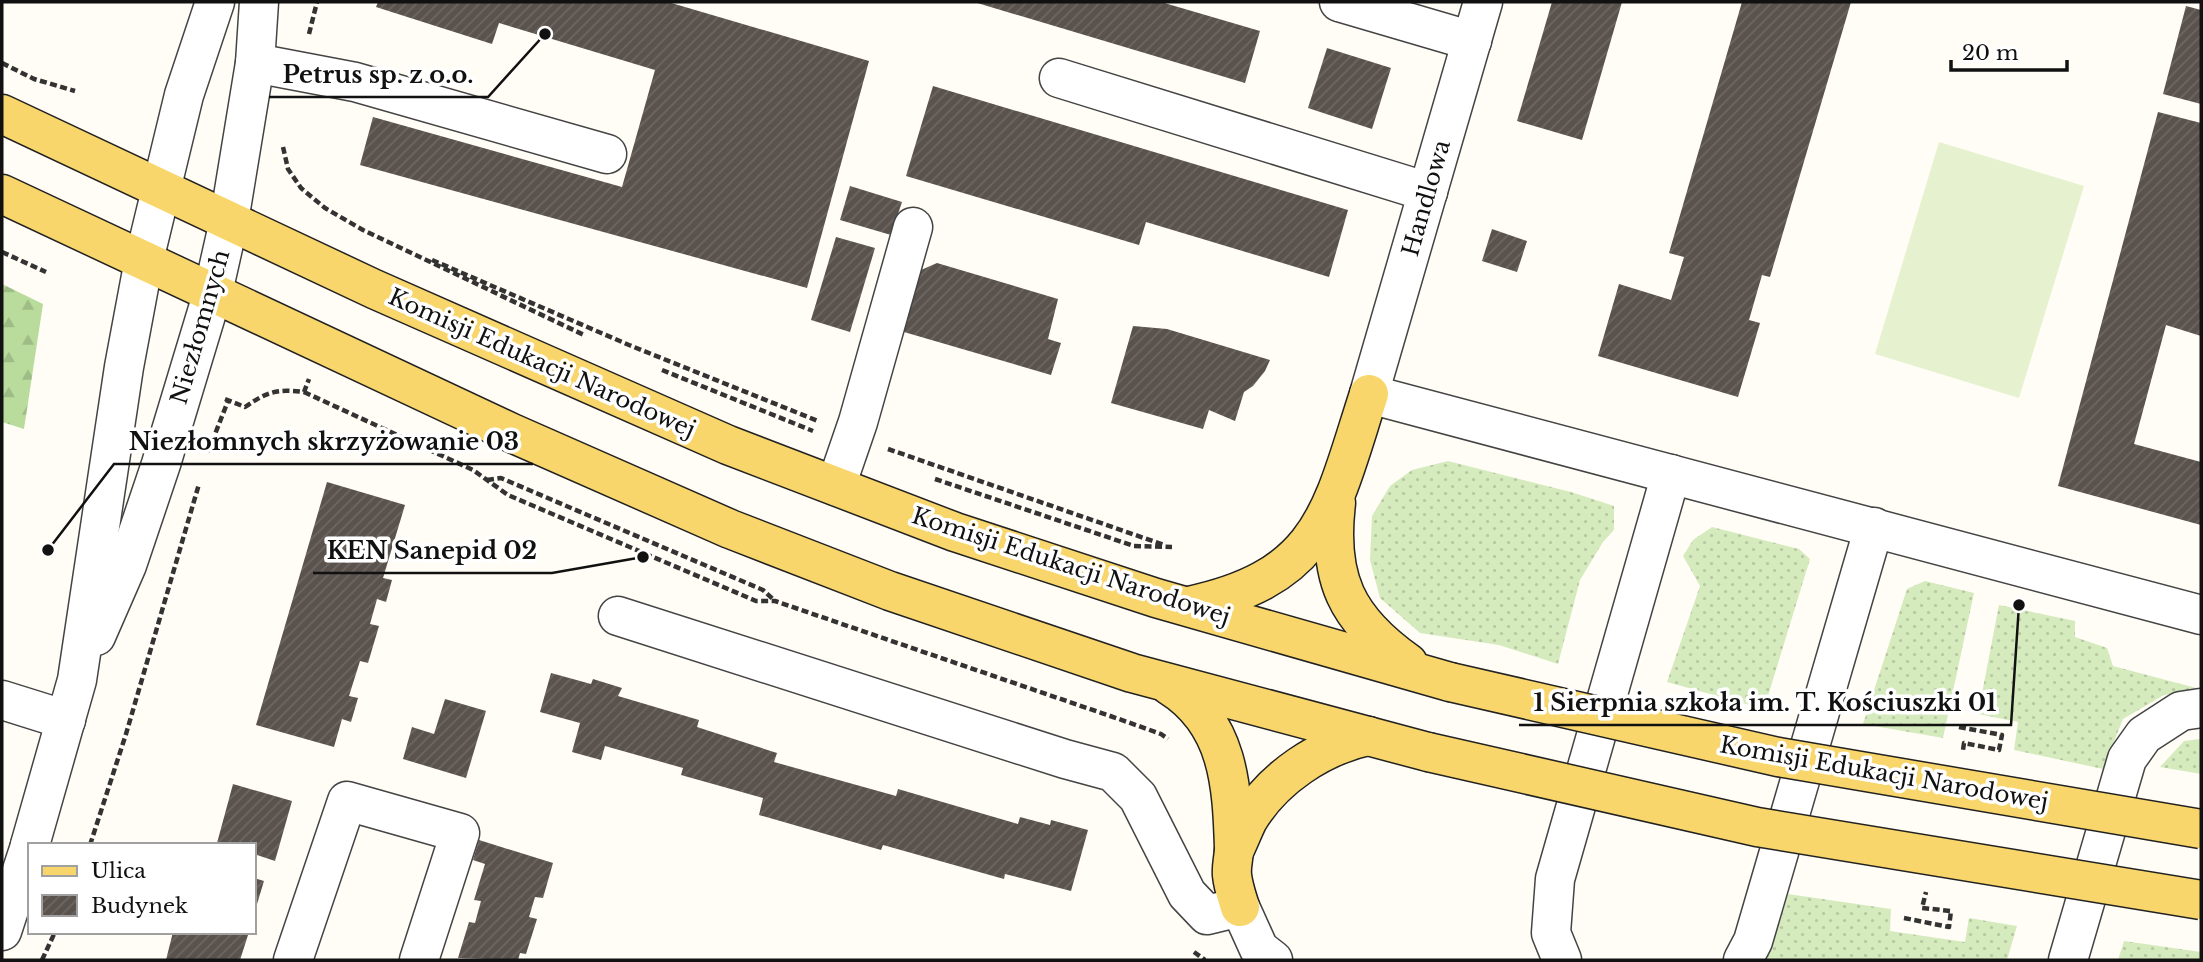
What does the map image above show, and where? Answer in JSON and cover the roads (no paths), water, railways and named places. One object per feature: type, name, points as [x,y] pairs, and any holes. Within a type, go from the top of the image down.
[{"type":"main road","name":"Komisji Edukacji Narodowej","points":[[2,114],[374,289],[716,440],[955,533],[1187,607],[1436,677],[1778,757],[2201,830]]},
{"type":"main road","points":[[2,194],[526,439],[730,529],[890,591],[1132,673],[1428,752],[1757,827],[2201,900]]},
{"type":"main road","points":[[1187,607],[1237,594],[1276,574],[1292,562],[1316,534],[1338,491],[1369,394]]},
{"type":"main road","points":[[1338,491],[1332,550],[1344,592],[1359,619],[1376,638],[1436,677]]},
{"type":"main road","points":[[1162,681],[1193,703],[1214,730],[1228,769],[1234,851],[1232,875],[1240,907]]},
{"type":"main road","points":[[1234,851],[1248,820],[1286,777],[1320,754],[1352,739],[1368,736]]},
{"type":"street","name":"Niezłomnych","points":[[31,843],[77,680],[120,394],[144,260],[184,95],[215,2]]},
{"type":"street","name":"Niezłomnych","points":[[77,680],[127,565],[162,464],[213,292],[229,221],[255,63],[259,2]]},
{"type":"street","points":[[1339,2],[1472,41]]},
{"type":"street","name":"Handlowa","points":[[1369,394],[1483,2]]},
{"type":"street","points":[[255,63],[355,82],[607,154]]},
{"type":"street","points":[[1059,78],[1428,192]]},
{"type":"street","points":[[836,486],[913,227]]},
{"type":"street","points":[[1369,394],[2201,615]]},
{"type":"street","points":[[1562,960],[1550,933],[1555,878],[1671,474]]},
{"type":"street","points":[[1743,960],[1753,941],[1874,527]]},
{"type":"street","points":[[618,616],[1113,772],[1138,797],[1187,894],[1207,915],[1240,907],[1259,949],[1273,960]]},
{"type":"street","points":[[2,700],[66,720]]},
{"type":"street","points":[[2068,960],[2127,759],[2144,735],[2181,711],[2201,708]]},
{"type":"street","points":[[293,960],[347,800],[460,833],[419,960]]},
{"type":"street","name":"Niezłomnych","points":[[2,929],[28,851]]},
{"type":"place","name":"Petrus sp. z o.o.","points":[[545,34]]},
{"type":"place","name":"Niezłomnych skrzyżowanie 03","points":[[48,550]]},
{"type":"place","name":"KEN Sanepid 02","points":[[643,557]]},
{"type":"place","name":"1 Sierpnia szkoła im. T. Kościuszki 01","points":[[2019,605]]}]
